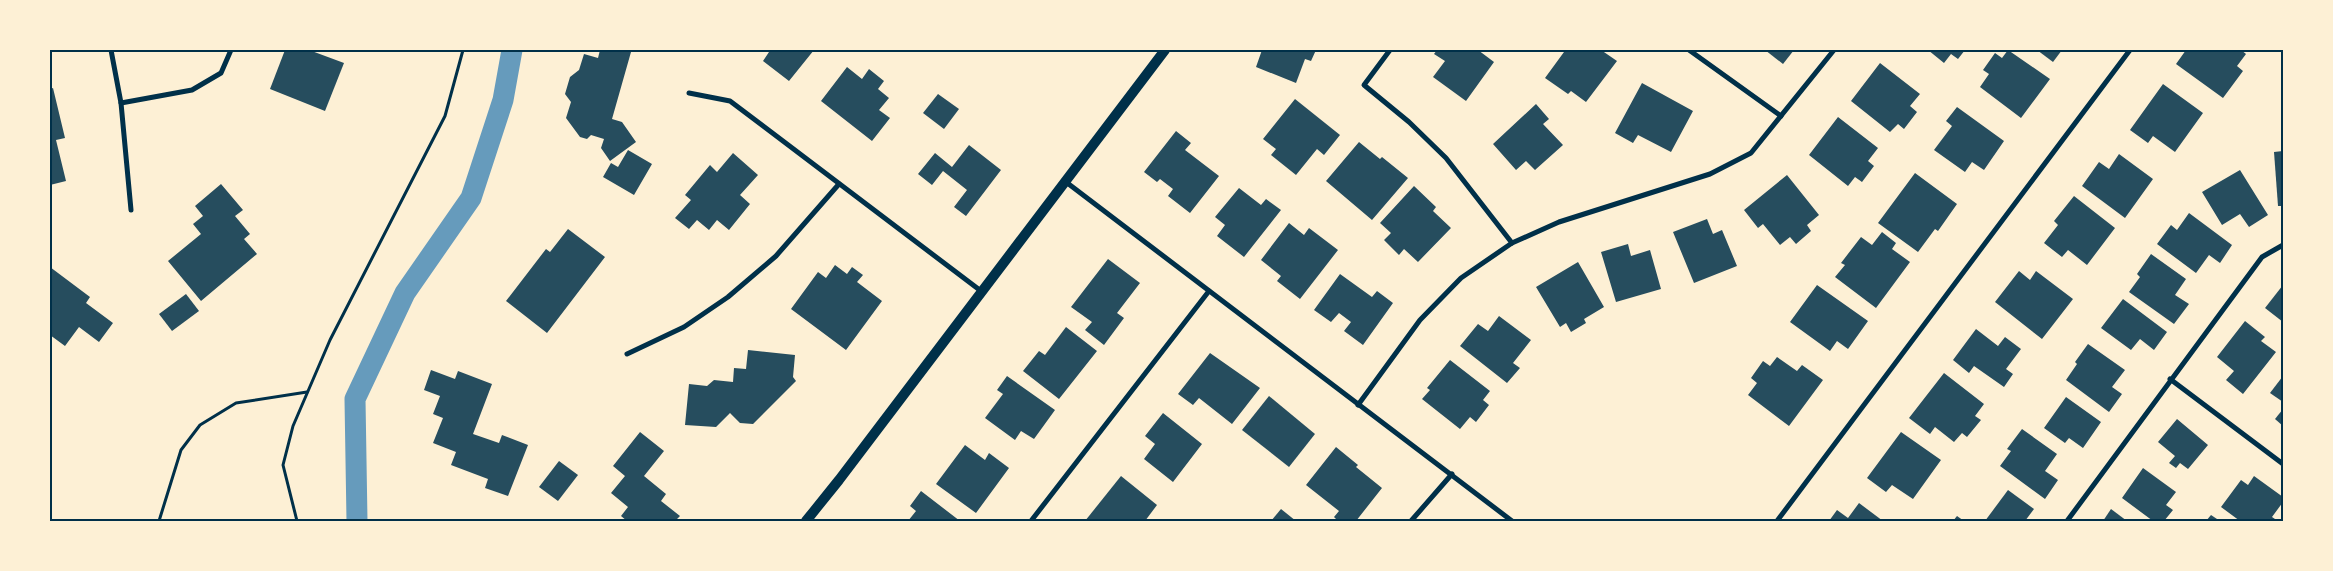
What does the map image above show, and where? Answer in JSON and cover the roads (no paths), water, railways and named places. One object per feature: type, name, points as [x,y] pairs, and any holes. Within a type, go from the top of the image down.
[{"type":"main road","points":[[806,521],[840,480],[1165,50]]},
{"type":"street","points":[[111,50],[121,102],[131,210]]},
{"type":"street","points":[[121,102],[192,90],[221,73],[231,50]]},
{"type":"street","points":[[1390,50],[1364,85],[1409,122],[1446,158],[1512,242]]},
{"type":"street","points":[[1690,50],[1781,116]]},
{"type":"street","points":[[1358,405],[1420,320],[1461,278],[1512,242],[1595,209],[1710,174],[1751,153],[1834,50]]},
{"type":"street","points":[[1777,521],[2130,50]]},
{"type":"street","points":[[689,93],[730,101],[981,291]]},
{"type":"street","points":[[1066,182],[1512,521]]},
{"type":"street","points":[[627,354],[684,327],[728,297],[776,256],[839,184]]},
{"type":"street","points":[[2067,521],[2170,379],[2262,257],[2283,245]]},
{"type":"street","points":[[1031,521],[1209,291]]},
{"type":"street","points":[[2170,379],[2283,464]]},
{"type":"street","points":[[1411,521],[1452,474]]},
{"type":"waterway","points":[[357,521],[355,399],[405,293],[471,198],[503,100],[512,50]]}]
